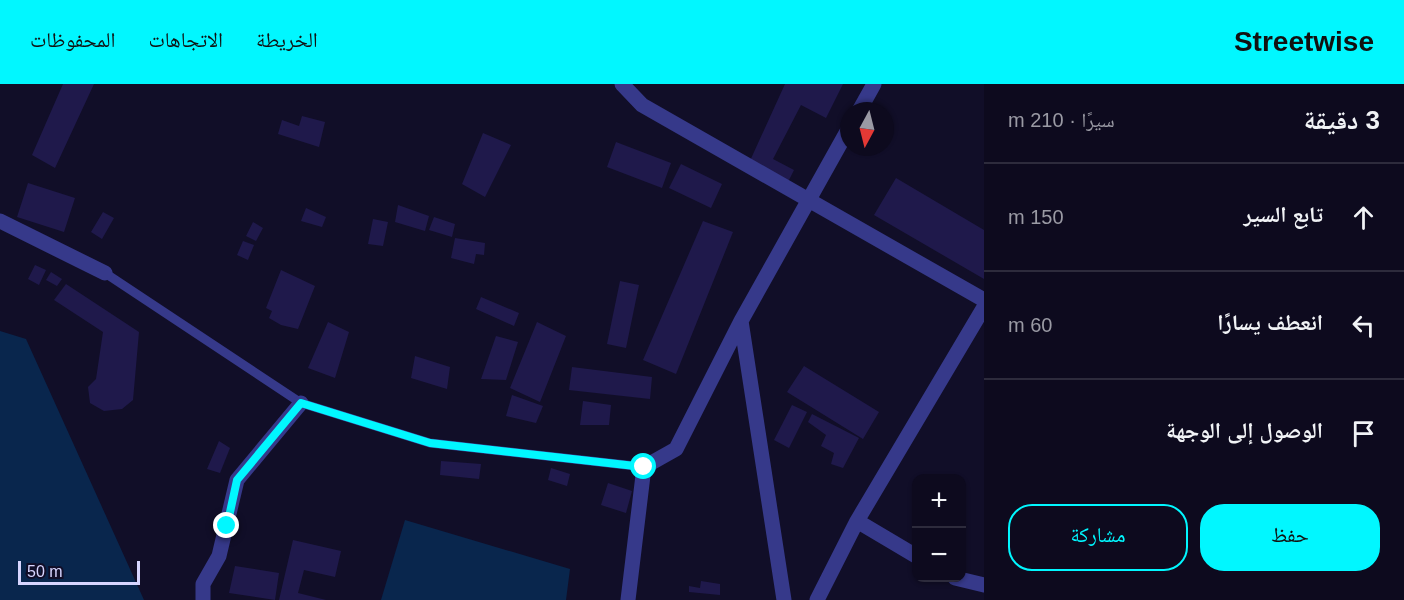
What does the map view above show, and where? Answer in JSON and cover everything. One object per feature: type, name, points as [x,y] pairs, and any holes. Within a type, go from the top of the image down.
[{"type":"street","points":[[622,84],[642,105],[984,300]]},
{"type":"street","points":[[864,102],[874,84]]},
{"type":"street","points":[[628,600],[644,467],[676,449],[741,321],[840,144]]},
{"type":"street","points":[[0,221],[105,273]]},
{"type":"street","points":[[817,600],[857,521],[984,307]]},
{"type":"street","points":[[741,321],[784,600]]},
{"type":"street","points":[[203,600],[203,584],[219,556],[237,480],[301,403]]},
{"type":"street","points":[[857,521],[912,554]]},
{"type":"street","points":[[966,581],[984,585]]},
{"type":"lane","points":[[105,273],[301,403],[430,443],[644,467]]},
{"type":"water","points":[[0,331],[26,339],[144,600],[0,600]]},
{"type":"water","points":[[405,520],[570,569],[566,600],[381,600]]},
{"type":"building","points":[[63,84],[94,84],[55,168],[32,155]]},
{"type":"building","points":[[785,84],[843,84],[826,118],[801,105],[773,159],[794,170],[787,184],[749,163]]},
{"type":"building","points":[[302,116],[325,122],[319,147],[278,134],[282,120],[299,126]]},
{"type":"building","points":[[483,133],[511,145],[485,197],[462,184]]},
{"type":"building","points":[[616,142],[671,163],[662,188],[607,167]]},
{"type":"building","points":[[681,164],[722,184],[711,208],[669,188]]},
{"type":"building","points":[[896,178],[984,230],[984,279],[874,215]]},
{"type":"building","points":[[28,183],[75,198],[64,232],[17,217]]},
{"type":"building","points":[[398,205],[429,216],[425,231],[395,222]]},
{"type":"building","points":[[306,208],[326,217],[322,227],[301,221]]},
{"type":"building","points":[[103,212],[114,218],[102,239],[91,232]]},
{"type":"building","points":[[434,217],[455,224],[452,237],[429,230]]},
{"type":"building","points":[[373,219],[388,222],[383,246],[368,244]]},
{"type":"building","points":[[703,221],[733,232],[676,374],[643,360]]},
{"type":"building","points":[[253,222],[263,228],[256,241],[246,236]]},
{"type":"building","points":[[455,238],[485,243],[484,255],[476,254],[474,264],[451,258]]},
{"type":"building","points":[[243,241],[254,245],[248,260],[237,255]]},
{"type":"building","points":[[35,265],[46,270],[39,285],[28,279]]},
{"type":"building","points":[[281,270],[315,286],[298,329],[281,325],[269,318],[272,311],[266,308]]},
{"type":"building","points":[[51,272],[62,279],[57,286],[46,280]]},
{"type":"building","points":[[620,281],[639,285],[626,348],[607,344]]},
{"type":"building","points":[[66,284],[139,332],[133,400],[122,409],[104,411],[90,403],[88,387],[96,379],[103,332],[54,300]]},
{"type":"building","points":[[481,297],[519,313],[514,326],[476,309]]},
{"type":"building","points":[[328,322],[349,332],[335,378],[308,368]]},
{"type":"building","points":[[537,322],[566,336],[540,402],[510,388]]},
{"type":"building","points":[[496,336],[518,342],[506,380],[481,379]]},
{"type":"building","points":[[415,356],[450,367],[447,389],[411,378]]},
{"type":"building","points":[[804,366],[879,412],[863,439],[787,392]]},
{"type":"building","points":[[572,367],[652,377],[650,399],[569,390]]},
{"type":"building","points":[[512,395],[543,406],[536,423],[506,416]]},
{"type":"building","points":[[583,401],[611,405],[609,425],[580,425]]},
{"type":"building","points":[[792,405],[807,412],[789,448],[774,440]]},
{"type":"building","points":[[812,414],[859,438],[843,468],[831,464],[834,453],[821,446],[826,435],[808,422]]},
{"type":"building","points":[[219,441],[230,448],[220,473],[207,469]]},
{"type":"building","points":[[441,461],[481,464],[479,479],[440,475]]},
{"type":"building","points":[[551,468],[570,474],[567,486],[548,480]]},
{"type":"building","points":[[608,483],[632,491],[626,513],[601,505]]},
{"type":"building","points":[[293,540],[341,551],[335,577],[304,570],[298,593],[326,600],[279,600]]},
{"type":"building","points":[[235,566],[279,573],[275,600],[229,593]]},
{"type":"building","points":[[701,581],[720,584],[720,595],[689,592],[689,586],[700,588]]},
{"type":"route","points":[[227,526],[237,480],[301,403],[430,443],[644,467]]}]
